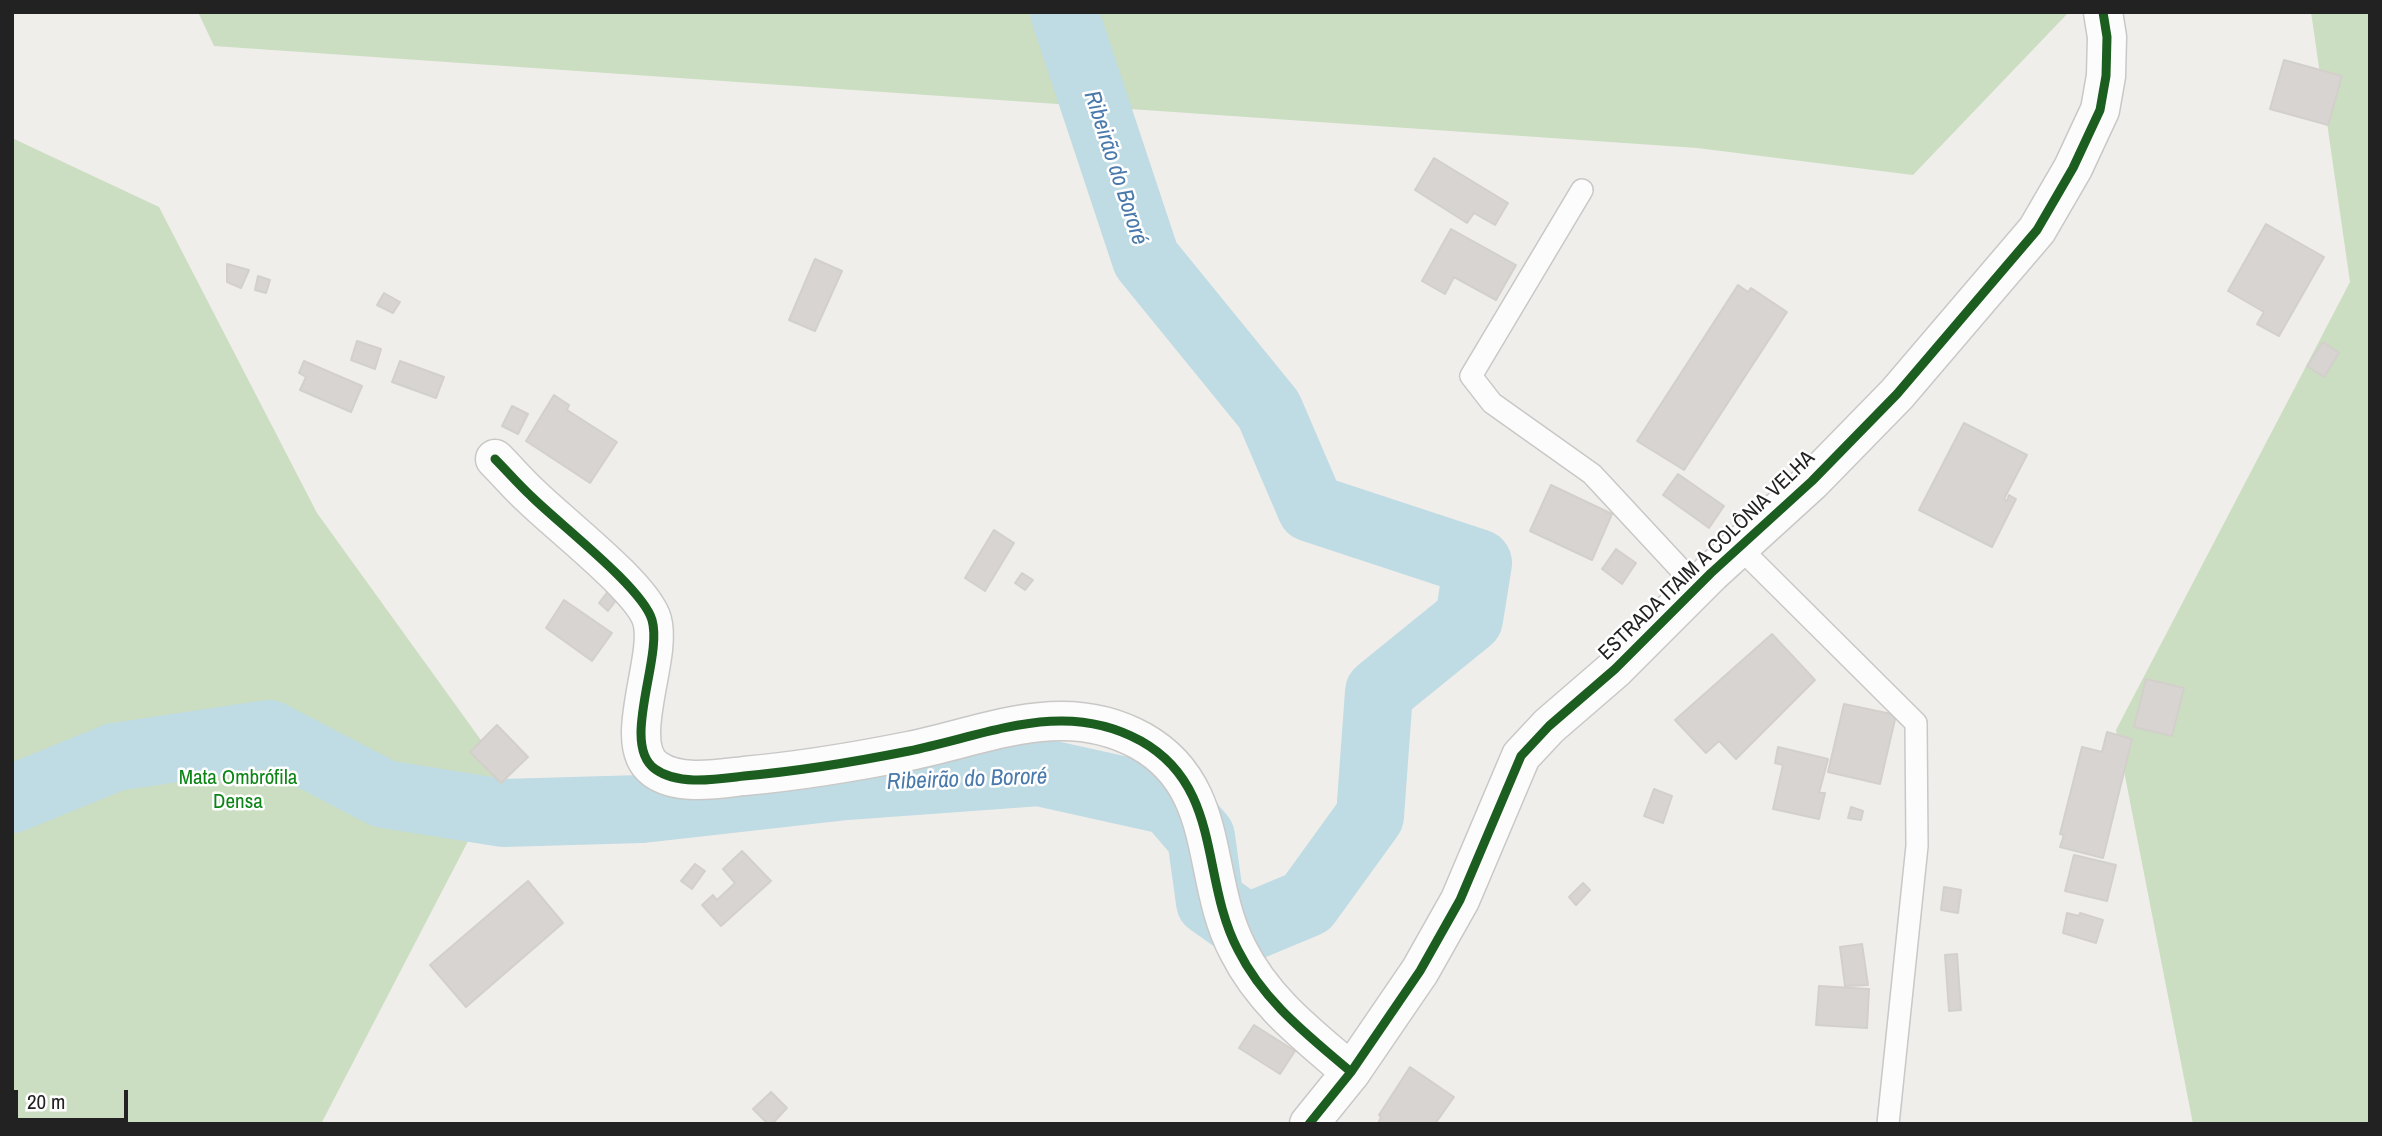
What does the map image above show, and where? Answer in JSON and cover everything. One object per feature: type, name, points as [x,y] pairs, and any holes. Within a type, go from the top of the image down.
[{"type":"street","name":"ESTRADA ITAIM A COLÔNIA VELHA","points":[[1309,1124],[1351,1072],[1420,971],[1461,900],[1521,757],[1549,726],[1615,668],[1739,547],[1812,481],[1897,394],[2037,230],[2073,168],[2100,110],[2106,76],[2108,37],[2103,12]]},
{"type":"street","points":[[495,459],[639,597],[652,619],[654,644],[641,737],[645,756],[655,769],[675,778],[718,779],[825,768],[915,750],[1011,724],[1052,720],[1092,721],[1110,727],[1143,742],[1179,772],[1197,801],[1207,834],[1219,899],[1237,949],[1265,994],[1281,1012],[1351,1072]]},
{"type":"lane","points":[[1582,190],[1471,376],[1492,404],[1592,474],[1697,587]]},
{"type":"lane","points":[[1739,547],[1916,723],[1917,846],[1888,1124]]},
{"type":"green space","points":[[198,12],[2069,12],[1913,175],[1697,148],[214,46]]},
{"type":"green space","points":[[2311,12],[2370,12],[2370,1124],[2193,1124],[2116,730],[2350,282]]},
{"type":"green space","name":"Mata Ombrófila Densa","points":[[12,138],[159,207],[317,513],[504,772],[321,1124],[12,1124]]},
{"type":"building","points":[[2284,60],[2342,76],[2328,125],[2270,109]]},
{"type":"building","points":[[1434,158],[1508,203],[1495,225],[1474,213],[1467,223],[1415,190]]},
{"type":"building","points":[[2266,224],[2324,257],[2279,336],[2257,324],[2264,312],[2228,291]]},
{"type":"building","points":[[1451,229],[1516,265],[1496,300],[1454,277],[1445,294],[1422,281]]},
{"type":"building","points":[[815,259],[842,271],[815,331],[789,320]]},
{"type":"building","points":[[227,264],[249,270],[241,288],[227,282]]},
{"type":"building","points":[[258,276],[270,280],[266,293],[255,290]]},
{"type":"building","points":[[1738,285],[1748,292],[1751,288],[1787,312],[1684,470],[1637,441]]},
{"type":"building","points":[[384,293],[400,302],[393,313],[377,305]]},
{"type":"building","points":[[357,341],[381,349],[375,369],[351,360]]},
{"type":"building","points":[[2323,342],[2339,353],[2324,377],[2307,366]]},
{"type":"building","points":[[304,361],[362,386],[351,412],[300,390],[306,377],[299,373]]},
{"type":"building","points":[[400,361],[444,377],[436,398],[392,382]]},
{"type":"building","points":[[554,395],[569,405],[567,410],[617,442],[590,483],[526,441]]},
{"type":"building","points":[[512,406],[528,414],[518,434],[502,426]]},
{"type":"building","points":[[1964,423],[2027,455],[2004,499],[2007,501],[2009,495],[2016,499],[1992,547],[1919,510]]},
{"type":"building","points":[[1678,474],[1724,506],[1709,528],[1663,495]]},
{"type":"building","points":[[1551,485],[1612,514],[1592,560],[1530,531]]},
{"type":"building","points":[[994,530],[1014,543],[985,591],[965,578]]},
{"type":"building","points":[[1616,549],[1636,563],[1622,584],[1602,569]]},
{"type":"building","points":[[1022,573],[1033,580],[1025,590],[1015,583]]},
{"type":"building","points":[[609,590],[618,598],[608,611],[599,603]]},
{"type":"building","points":[[564,600],[612,633],[592,661],[546,628]]},
{"type":"building","points":[[1772,634],[1815,680],[1736,759],[1719,741],[1706,753],[1675,720]]},
{"type":"building","points":[[2146,679],[2184,688],[2172,736],[2134,727]]},
{"type":"building","points":[[1844,704],[1896,715],[1880,784],[1828,772]]},
{"type":"building","points":[[497,725],[528,757],[501,783],[470,752]]},
{"type":"building","points":[[2107,732],[2132,739],[2103,858],[2060,847],[2064,835],[2060,834],[2082,747],[2102,752]]},
{"type":"building","points":[[1778,747],[1828,759],[1819,793],[1825,793],[1819,819],[1773,809],[1783,765],[1775,763]]},
{"type":"building","points":[[1654,789],[1672,796],[1663,823],[1644,816]]},
{"type":"building","points":[[1851,807],[1863,811],[1861,820],[1848,818]]},
{"type":"building","points":[[742,851],[771,881],[721,926],[702,905],[713,895],[717,900],[735,883],[723,869]]},
{"type":"building","points":[[2074,855],[2116,865],[2107,901],[2065,891]]},
{"type":"building","points":[[695,864],[705,871],[692,889],[681,881]]},
{"type":"building","points":[[528,881],[563,923],[466,1007],[430,965]]},
{"type":"building","points":[[1583,883],[1590,890],[1576,905],[1569,897]]},
{"type":"building","points":[[1944,887],[1961,890],[1958,913],[1941,910]]},
{"type":"building","points":[[2067,913],[2079,916],[2080,913],[2103,920],[2096,943],[2063,933]]},
{"type":"building","points":[[1862,944],[1868,985],[1845,986],[1840,947]]},
{"type":"building","points":[[1957,954],[1961,1010],[1949,1011],[1945,955]]},
{"type":"building","points":[[1819,986],[1869,989],[1867,1028],[1816,1025]]},
{"type":"building","points":[[1254,1025],[1295,1051],[1280,1074],[1239,1048]]},
{"type":"building","points":[[1410,1067],[1454,1097],[1435,1124],[1378,1124],[1381,1117],[1379,1115]]},
{"type":"building","points":[[771,1092],[787,1108],[772,1124],[768,1124],[753,1109]]},
{"type":"waterway","name":"Ribeirão do Bororé","points":[[12,799],[115,757],[269,734],[384,794],[503,813],[642,809],[846,786],[1039,772],[1170,801],[1201,837],[1210,902],[1247,928],[1307,903],[1370,816],[1379,692],[1469,619],[1478,563],[1311,508],[1269,410],[1146,259],[1064,12]]},
{"type":"cycle path","points":[[1309,1124],[1351,1072],[1420,971],[1460,900],[1521,756],[1549,726],[1615,669],[1711,573],[1812,481],[1897,394],[2037,230],[2073,168],[2100,110],[2106,76],[2107,37],[2103,12]]},
{"type":"cycle path","points":[[495,459],[531,496],[617,574],[633,591],[652,620],[654,636],[644,699],[641,741],[645,757],[655,769],[675,778],[722,779],[868,759],[1026,724],[1083,722],[1112,728],[1141,741],[1167,760],[1185,783],[1198,808],[1226,922],[1238,950],[1274,1002],[1351,1072]]}]
